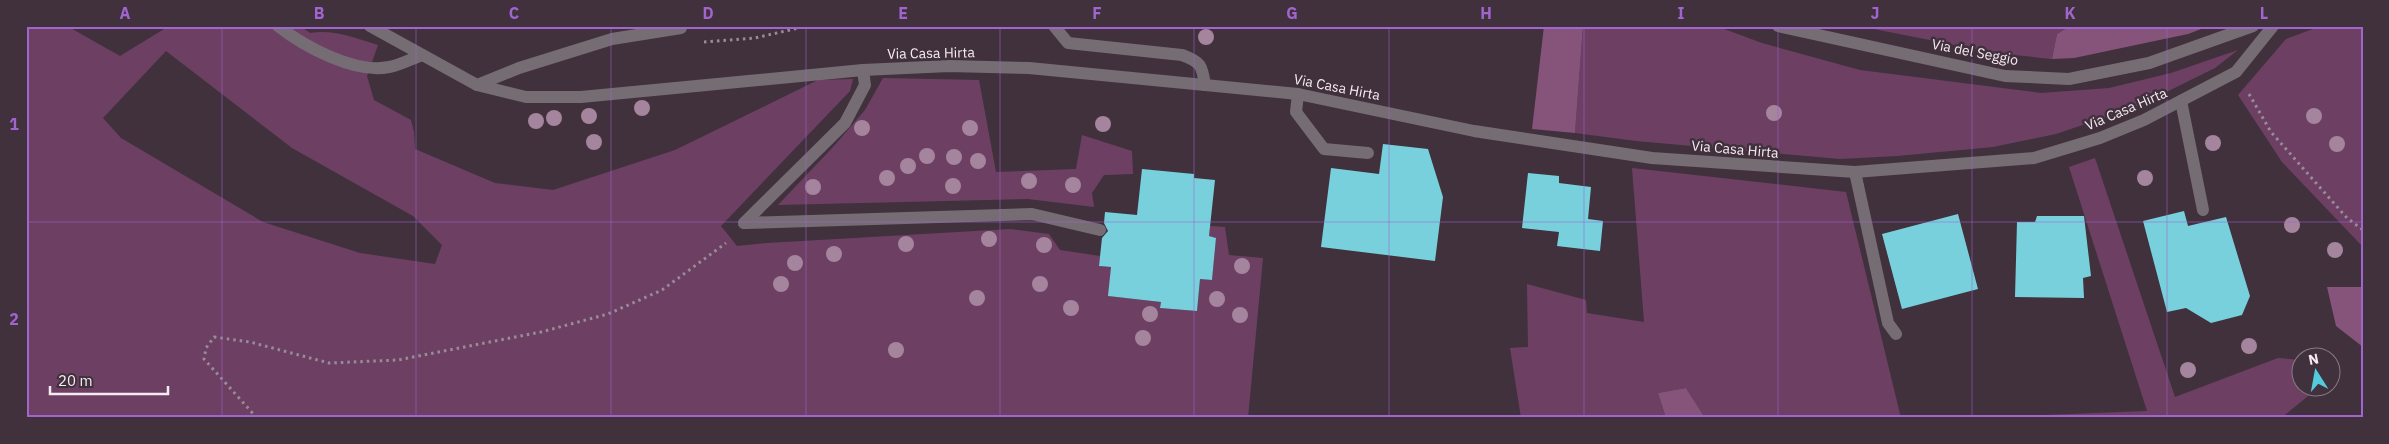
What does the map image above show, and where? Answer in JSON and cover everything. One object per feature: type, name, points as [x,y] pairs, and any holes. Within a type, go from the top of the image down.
[{"type":"street","points":[[278,26],[288,34],[347,65],[375,69],[390,67],[422,55]]},
{"type":"street","name":"Via Casa Hirta","points":[[370,26],[477,85],[526,97],[581,96],[863,70],[949,66],[1029,68],[1298,94],[1474,131],[1652,158],[1855,172],[2034,158],[2100,138],[2144,120],[2236,72],[2273,26]]},
{"type":"street","points":[[1054,26],[1068,43],[1182,55],[1198,61],[1203,70],[1205,85]]},
{"type":"street","name":"Via del Seggio","points":[[1778,26],[2005,76],[2069,79],[2149,63],[2253,26]]},
{"type":"street","points":[[477,85],[519,68],[612,39],[682,28]]},
{"type":"street","points":[[744,223],[845,124],[865,84],[863,70]]},
{"type":"street","points":[[1298,94],[1296,112],[1324,149],[1368,153]]},
{"type":"street","points":[[2181,101],[2203,210]]},
{"type":"street","points":[[1855,172],[1888,323],[1896,334]]},
{"type":"street","points":[[744,223],[1032,214],[1100,230]]},
{"type":"path","points":[[682,28],[692,42],[755,38],[807,26]]},
{"type":"path","points":[[2236,72],[2271,132],[2346,218],[2363,230]]},
{"type":"path","points":[[257,418],[204,359],[206,348],[214,337],[250,342],[329,363],[398,360],[541,332],[608,314],[662,290],[734,236],[744,223]]},
{"type":"shaded area","points":[[26,26],[67,26],[120,56],[169,26],[300,26],[310,33],[336,33],[378,45],[367,76],[374,100],[411,120],[415,149],[495,183],[553,190],[675,150],[818,80],[853,79],[850,91],[721,226],[737,246],[1010,229],[1049,234],[1060,250],[1100,256],[1099,266],[1111,267],[1109,296],[1161,302],[1160,308],[1197,311],[1200,279],[1212,280],[1216,238],[1209,236],[1210,226],[1225,227],[1229,255],[1263,258],[1248,418],[26,418]],"holes":[[[166,51],[292,148],[413,216],[442,245],[435,264],[360,253],[263,222],[121,138],[103,118]]]},
{"type":"shaded area","points":[[1544,26],[1583,26],[1575,133],[1532,129]]},
{"type":"shaded area","points":[[1583,26],[1716,26],[1762,43],[1860,70],[2041,93],[2109,88],[2171,73],[2238,50],[2215,68],[2136,107],[2056,134],[1993,147],[1840,159],[1636,141],[1575,133]]},
{"type":"shaded area","points":[[1859,26],[2070,26],[2057,34],[2052,59],[1995,53]]},
{"type":"shaded area","points":[[2070,26],[2209,26],[2188,34],[2074,58],[2052,59],[2057,34]]},
{"type":"shaded area","points":[[2321,26],[2363,26],[2363,247],[2282,162],[2238,95],[2286,39]]},
{"type":"shaded area","points":[[883,78],[979,80],[996,172],[1076,169],[1082,135],[1132,151],[1133,174],[1104,175],[1092,193],[1094,207],[1028,199],[778,205],[865,110]]},
{"type":"shaded area","points":[[2095,158],[2175,397],[2278,358],[2292,359],[2292,396],[2308,396],[2281,418],[1969,418],[2147,411],[2069,167]]},
{"type":"shaded area","points":[[1632,168],[1846,192],[1901,418],[1705,418],[1686,388],[1658,393],[1666,418],[1521,418],[1510,348],[1528,347],[1527,284],[1586,300],[1587,313],[1644,322]]},
{"type":"shaded area","points":[[2327,287],[2363,287],[2363,347],[2336,326]]},
{"type":"shaded area","points":[[1686,388],[1705,418],[1666,418],[1658,393]]},
{"type":"building","points":[[1383,144],[1428,149],[1443,197],[1435,261],[1321,247],[1331,168],[1379,174]]},
{"type":"building","points":[[1142,169],[1194,174],[1194,178],[1215,180],[1209,236],[1216,238],[1212,280],[1200,279],[1197,311],[1160,308],[1161,302],[1108,296],[1111,267],[1099,266],[1102,238],[1108,231],[1104,223],[1105,212],[1137,215]]},
{"type":"building","points":[[1528,173],[1559,176],[1559,183],[1591,187],[1588,219],[1603,221],[1600,251],[1557,246],[1559,232],[1522,228]]},
{"type":"building","points":[[2184,211],[2188,226],[2226,217],[2250,296],[2242,315],[2211,323],[2186,308],[2167,312],[2143,221]]},
{"type":"building","points":[[1958,214],[1978,289],[1902,309],[1882,234]]},
{"type":"building","points":[[2037,216],[2084,216],[2091,276],[2083,278],[2084,298],[2015,297],[2017,222],[2035,222]]}]
